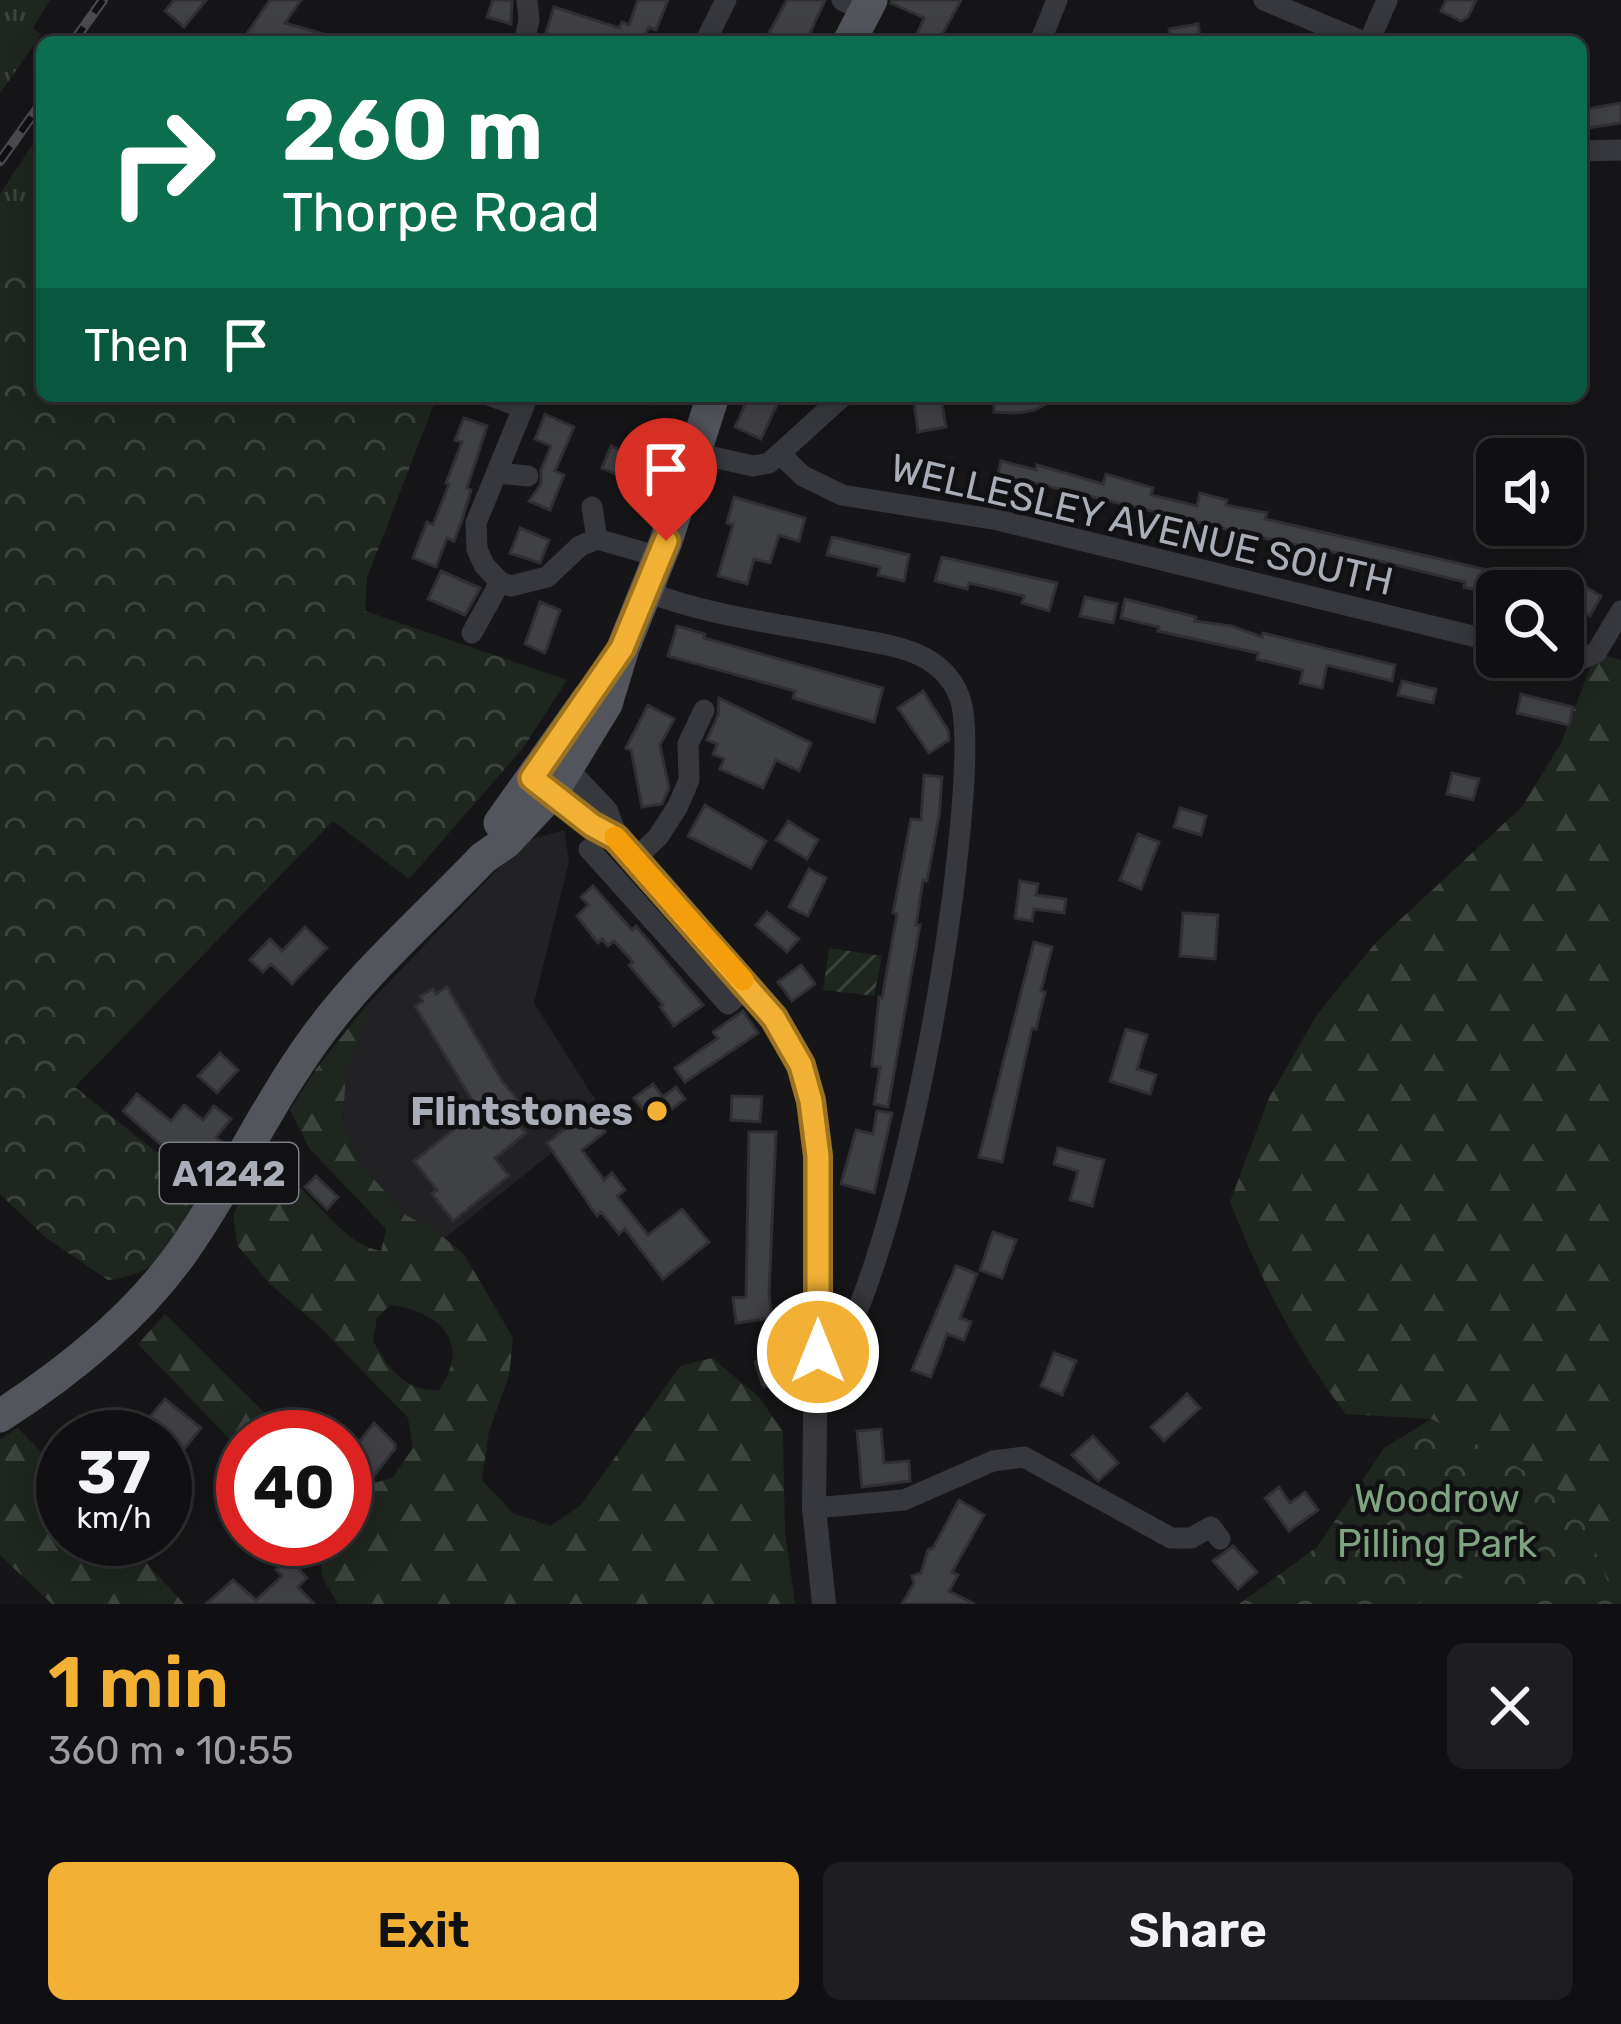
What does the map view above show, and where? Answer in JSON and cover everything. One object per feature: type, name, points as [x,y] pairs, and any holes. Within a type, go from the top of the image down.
[{"type":"main road","points":[[851,36],[860,4]]},
{"type":"main road","name":"A1242","points":[[0,1416],[74,1364],[164,1276],[202,1221],[273,1096],[317,1036],[346,999],[483,858],[491,836],[550,775],[648,592],[710,402]]},
{"type":"street","points":[[525,36],[526,0]]},
{"type":"street","points":[[708,36],[726,0]]},
{"type":"street","points":[[1042,36],[1057,0]]},
{"type":"street","points":[[1264,0],[1352,36]]},
{"type":"street","points":[[1370,36],[1387,0]]},
{"type":"street","points":[[1587,152],[1621,150]]},
{"type":"street","points":[[526,402],[476,523],[477,549],[484,565],[500,582],[530,584],[547,577],[580,546],[597,539],[660,557]]},
{"type":"street","points":[[695,453],[753,466],[770,463],[837,402]]},
{"type":"street","name":"WELLESLEY AVENUE SOUTH","points":[[781,455],[802,476],[842,495],[998,520],[1476,637]]},
{"type":"street","points":[[497,472],[528,476]]},
{"type":"street","points":[[592,507],[597,539]]},
{"type":"street","points":[[472,634],[500,582]]},
{"type":"street","points":[[648,592],[913,655],[934,663],[954,685],[963,709],[964,763],[944,966],[876,1265],[844,1342],[817,1378]]},
{"type":"street","points":[[1584,657],[1596,653],[1621,611]]},
{"type":"street","points":[[636,858],[658,837],[678,806],[689,780],[688,744],[704,710]]},
{"type":"street","points":[[550,775],[606,811],[616,838],[748,986],[789,1041],[811,1101],[818,1156],[814,1508],[824,1604]]},
{"type":"street","points":[[589,848],[596,873],[728,1004],[748,986]]},
{"type":"street","points":[[818,1326],[838,1322],[856,1309]]},
{"type":"street","points":[[814,1508],[904,1500],[993,1461],[1024,1457],[1171,1538],[1191,1538],[1210,1527]]},
{"type":"shaded area","points":[[564,830],[569,861],[534,1003],[603,1112],[445,1238],[407,1216],[361,1165],[343,1123],[346,1070],[368,1014],[366,1006],[525,841]]},
{"type":"green space","points":[[0,0],[50,0],[33,28],[41,35],[0,93]]},
{"type":"green space","points":[[36,139],[36,248],[0,239],[0,194]]},
{"type":"green space","points":[[0,239],[36,248],[36,402],[435,402],[367,578],[365,611],[567,680],[523,748],[409,879],[333,821],[75,1087],[205,1191],[158,1261],[129,1276],[108,1280],[45,1237],[0,1194]]},
{"type":"green space","points":[[1596,653],[1621,660],[1621,1604],[1617,1604],[1573,1498],[1431,1419],[1346,1414],[1280,1312],[1230,1202],[1269,1098],[1318,1013],[1378,940],[1522,807],[1561,743]]},
{"type":"green space","points":[[829,948],[882,956],[874,996],[823,990]]},
{"type":"green space","points":[[366,1006],[369,1014],[346,1070],[343,1123],[361,1165],[407,1216],[432,1228],[464,1254],[513,1338],[509,1376],[489,1431],[482,1480],[513,1513],[550,1526],[581,1505],[680,1366],[712,1358],[759,1397],[783,1432],[785,1531],[795,1604],[338,1604],[322,1577],[321,1566],[372,1566],[372,1483],[392,1478],[413,1448],[408,1418],[320,1327],[270,1284],[237,1245],[233,1215],[244,1192],[269,1169],[299,1187],[350,1236],[381,1251],[386,1229],[309,1148],[290,1110]],"holes":[[[390,1305],[423,1314],[446,1332],[451,1344],[452,1358],[439,1390],[407,1382],[373,1341],[377,1318]]]},
{"type":"green space","points":[[165,1314],[262,1410],[216,1410],[216,1425],[138,1344]]},
{"type":"green space","name":"Woodrow Pilling Park","points":[[1431,1419],[1573,1498],[1617,1604],[1239,1604],[1317,1547],[1384,1448]]},
{"type":"green space","points":[[18,1428],[36,1446],[36,1566],[150,1566],[184,1604],[52,1604],[0,1555],[0,1439]]},
{"type":"green space","points":[[1483,1565],[1506,1604],[1418,1604]]},
{"type":"building","points":[[174,0],[206,0],[184,27],[165,11]]},
{"type":"building","points":[[270,0],[301,0],[285,23],[330,36],[245,36]]},
{"type":"building","points":[[493,0],[512,0],[511,24],[487,17]]},
{"type":"building","points":[[638,0],[668,0],[656,30],[649,27],[645,36],[545,36],[554,7],[619,28],[622,22],[629,25]]},
{"type":"building","points":[[787,0],[825,0],[809,36],[767,36]]},
{"type":"building","points":[[961,0],[941,36],[916,36],[924,18],[891,3]]},
{"type":"building","points":[[1446,0],[1476,0],[1461,21],[1441,11]]},
{"type":"building","points":[[1198,24],[1200,36],[1170,36],[1169,29]]},
{"type":"building","points":[[1621,103],[1621,123],[1587,128],[1587,109]]},
{"type":"building","points":[[746,402],[778,402],[761,439],[735,427]]},
{"type":"building","points":[[942,402],[946,427],[918,432],[914,403]]},
{"type":"building","points":[[994,402],[1049,402],[1035,410],[994,412]]},
{"type":"building","points":[[545,414],[574,427],[555,471],[564,475],[550,510],[529,501],[541,484],[551,446],[535,439]]},
{"type":"building","points":[[464,418],[487,426],[461,523],[454,541],[447,538],[436,567],[413,558],[449,484],[462,442],[455,440]]},
{"type":"building","points":[[611,446],[646,461],[636,483],[602,468]]},
{"type":"building","points":[[1001,461],[1036,470],[1037,465],[1103,484],[1106,474],[1153,488],[1151,495],[1197,506],[1200,493],[1227,500],[1226,505],[1267,513],[1265,519],[1488,570],[1476,570],[1476,590],[1464,587],[1465,582],[1384,562],[1018,479],[1011,506],[991,501]]},
{"type":"building","points":[[734,497],[805,518],[799,541],[779,535],[770,563],[754,559],[747,584],[718,576],[733,525],[727,523]]},
{"type":"building","points":[[520,528],[549,540],[540,563],[510,553]]},
{"type":"building","points":[[832,537],[909,555],[904,581],[878,575],[880,567],[827,555]]},
{"type":"building","points":[[942,557],[1057,583],[1049,611],[1022,603],[1024,596],[969,583],[967,589],[935,581]]},
{"type":"building","points":[[441,571],[480,588],[465,615],[428,599]]},
{"type":"building","points":[[1584,586],[1601,596],[1590,616],[1584,612]]},
{"type":"building","points":[[1085,597],[1117,604],[1113,623],[1080,616]]},
{"type":"building","points":[[1125,599],[1196,617],[1195,621],[1395,665],[1392,681],[1327,665],[1322,688],[1300,683],[1303,670],[1257,659],[1258,653],[1121,618]]},
{"type":"building","points":[[540,602],[560,610],[545,653],[525,644]]},
{"type":"building","points":[[677,626],[705,634],[704,638],[883,688],[874,722],[793,698],[795,691],[668,656]]},
{"type":"building","points":[[1402,681],[1436,689],[1433,703],[1398,695]]},
{"type":"building","points":[[923,691],[948,730],[949,740],[929,753],[898,708]]},
{"type":"building","points":[[1521,694],[1573,707],[1569,725],[1517,713]]},
{"type":"building","points":[[719,698],[811,743],[799,771],[776,760],[763,788],[720,769],[724,759],[713,754],[717,744],[707,740],[718,715]]},
{"type":"building","points":[[648,705],[674,719],[660,745],[669,788],[662,804],[642,807],[631,750],[626,748]]},
{"type":"building","points":[[1452,773],[1479,779],[1473,800],[1447,794]]},
{"type":"building","points":[[924,775],[942,777],[939,816],[927,881],[923,880],[916,925],[920,925],[888,1107],[874,1104],[880,1067],[872,1066],[879,997],[911,819],[921,820]]},
{"type":"building","points":[[705,805],[766,841],[751,868],[688,836]]},
{"type":"building","points":[[1180,808],[1206,816],[1201,835],[1174,827]]},
{"type":"building","points":[[788,821],[818,840],[807,859],[776,840]]},
{"type":"building","points":[[1138,834],[1159,842],[1141,889],[1120,880]]},
{"type":"building","points":[[809,869],[826,878],[808,916],[789,907]]},
{"type":"building","points":[[1020,881],[1038,884],[1036,895],[1066,899],[1064,913],[1034,909],[1032,921],[1015,918]]},
{"type":"building","points":[[593,886],[632,930],[636,926],[703,1005],[674,1026],[663,1005],[629,965],[633,962],[614,941],[608,946],[602,939],[598,943],[577,916],[588,905],[581,897]]},
{"type":"building","points":[[767,912],[799,939],[787,952],[756,925]]},
{"type":"building","points":[[1183,913],[1218,915],[1215,959],[1180,956]]},
{"type":"building","points":[[305,927],[327,948],[292,984],[271,964],[263,972],[250,960],[270,939],[282,951]]},
{"type":"building","points":[[1034,942],[1052,947],[1002,1162],[979,1157]]},
{"type":"building","points":[[801,965],[815,984],[792,1001],[778,982]]},
{"type":"building","points":[[447,987],[502,1081],[531,1116],[519,1125],[526,1133],[495,1158],[509,1176],[453,1221],[414,1161],[478,1110],[415,1006],[423,1001],[420,996]]},
{"type":"building","points":[[743,1011],[758,1033],[685,1082],[675,1068],[718,1038],[713,1032]]},
{"type":"building","points":[[1126,1029],[1147,1035],[1137,1069],[1156,1075],[1150,1094],[1110,1081]]},
{"type":"building","points":[[220,1053],[238,1070],[217,1093],[198,1076]]},
{"type":"building","name":"Flintstones","points":[[653,1084],[663,1097],[676,1087],[685,1099],[654,1123],[634,1098]]},
{"type":"building","points":[[137,1094],[171,1121],[184,1105],[203,1120],[214,1106],[231,1119],[216,1137],[223,1143],[213,1155],[206,1149],[192,1166],[174,1156],[123,1111]]},
{"type":"building","points":[[732,1096],[762,1097],[760,1122],[731,1120]]},
{"type":"building","points":[[591,1108],[605,1132],[582,1150],[604,1180],[612,1173],[625,1190],[617,1196],[648,1235],[682,1209],[709,1242],[663,1279],[625,1229],[619,1234],[601,1212],[597,1216],[547,1143]]},
{"type":"building","points":[[877,1111],[892,1113],[874,1193],[841,1184],[856,1130],[873,1134]]},
{"type":"building","points":[[749,1132],[776,1132],[772,1318],[736,1323],[733,1298],[746,1297]]},
{"type":"building","points":[[1058,1148],[1104,1160],[1092,1206],[1070,1200],[1078,1171],[1054,1164]]},
{"type":"building","points":[[316,1176],[338,1197],[327,1209],[305,1187]]},
{"type":"building","points":[[993,1232],[1016,1240],[1002,1278],[980,1270]]},
{"type":"building","points":[[956,1266],[977,1274],[960,1318],[971,1322],[964,1340],[947,1334],[931,1377],[912,1370]]},
{"type":"building","points":[[782,1341],[797,1369],[788,1372],[791,1378],[763,1387],[755,1362],[772,1357],[769,1345]]},
{"type":"building","points":[[1054,1353],[1076,1361],[1062,1395],[1041,1386]]},
{"type":"building","points":[[1187,1394],[1200,1408],[1164,1441],[1151,1427]]},
{"type":"building","points":[[165,1399],[179,1410],[156,1410]]},
{"type":"building","points":[[372,1426],[395,1449],[372,1478]]},
{"type":"building","points":[[881,1429],[884,1463],[909,1461],[910,1481],[862,1487],[857,1431]]},
{"type":"building","points":[[1093,1436],[1118,1463],[1098,1481],[1072,1455]]},
{"type":"building","points":[[1279,1487],[1290,1503],[1305,1492],[1318,1510],[1289,1531],[1265,1498]]},
{"type":"building","points":[[959,1500],[984,1515],[952,1572],[958,1575],[949,1591],[975,1604],[902,1604],[914,1583],[912,1576],[921,1573],[928,1550]]},
{"type":"building","points":[[1233,1546],[1257,1572],[1238,1589],[1213,1561]]},
{"type":"building","points":[[296,1566],[307,1578],[298,1587],[314,1604],[206,1604],[233,1580],[256,1600],[282,1576],[276,1570]]},
{"type":"railway","points":[[77,36],[103,0]]},
{"type":"railway","points":[[0,161],[36,110]]},
{"type":"slow traffic","points":[[615,837],[743,980]]},
{"type":"place","name":"Flintstones","points":[[657,1111]]},
{"type":"route","points":[[666,541],[622,648],[532,778],[616,838],[636,858],[774,1018],[801,1065],[818,1156],[818,1352]]}]
